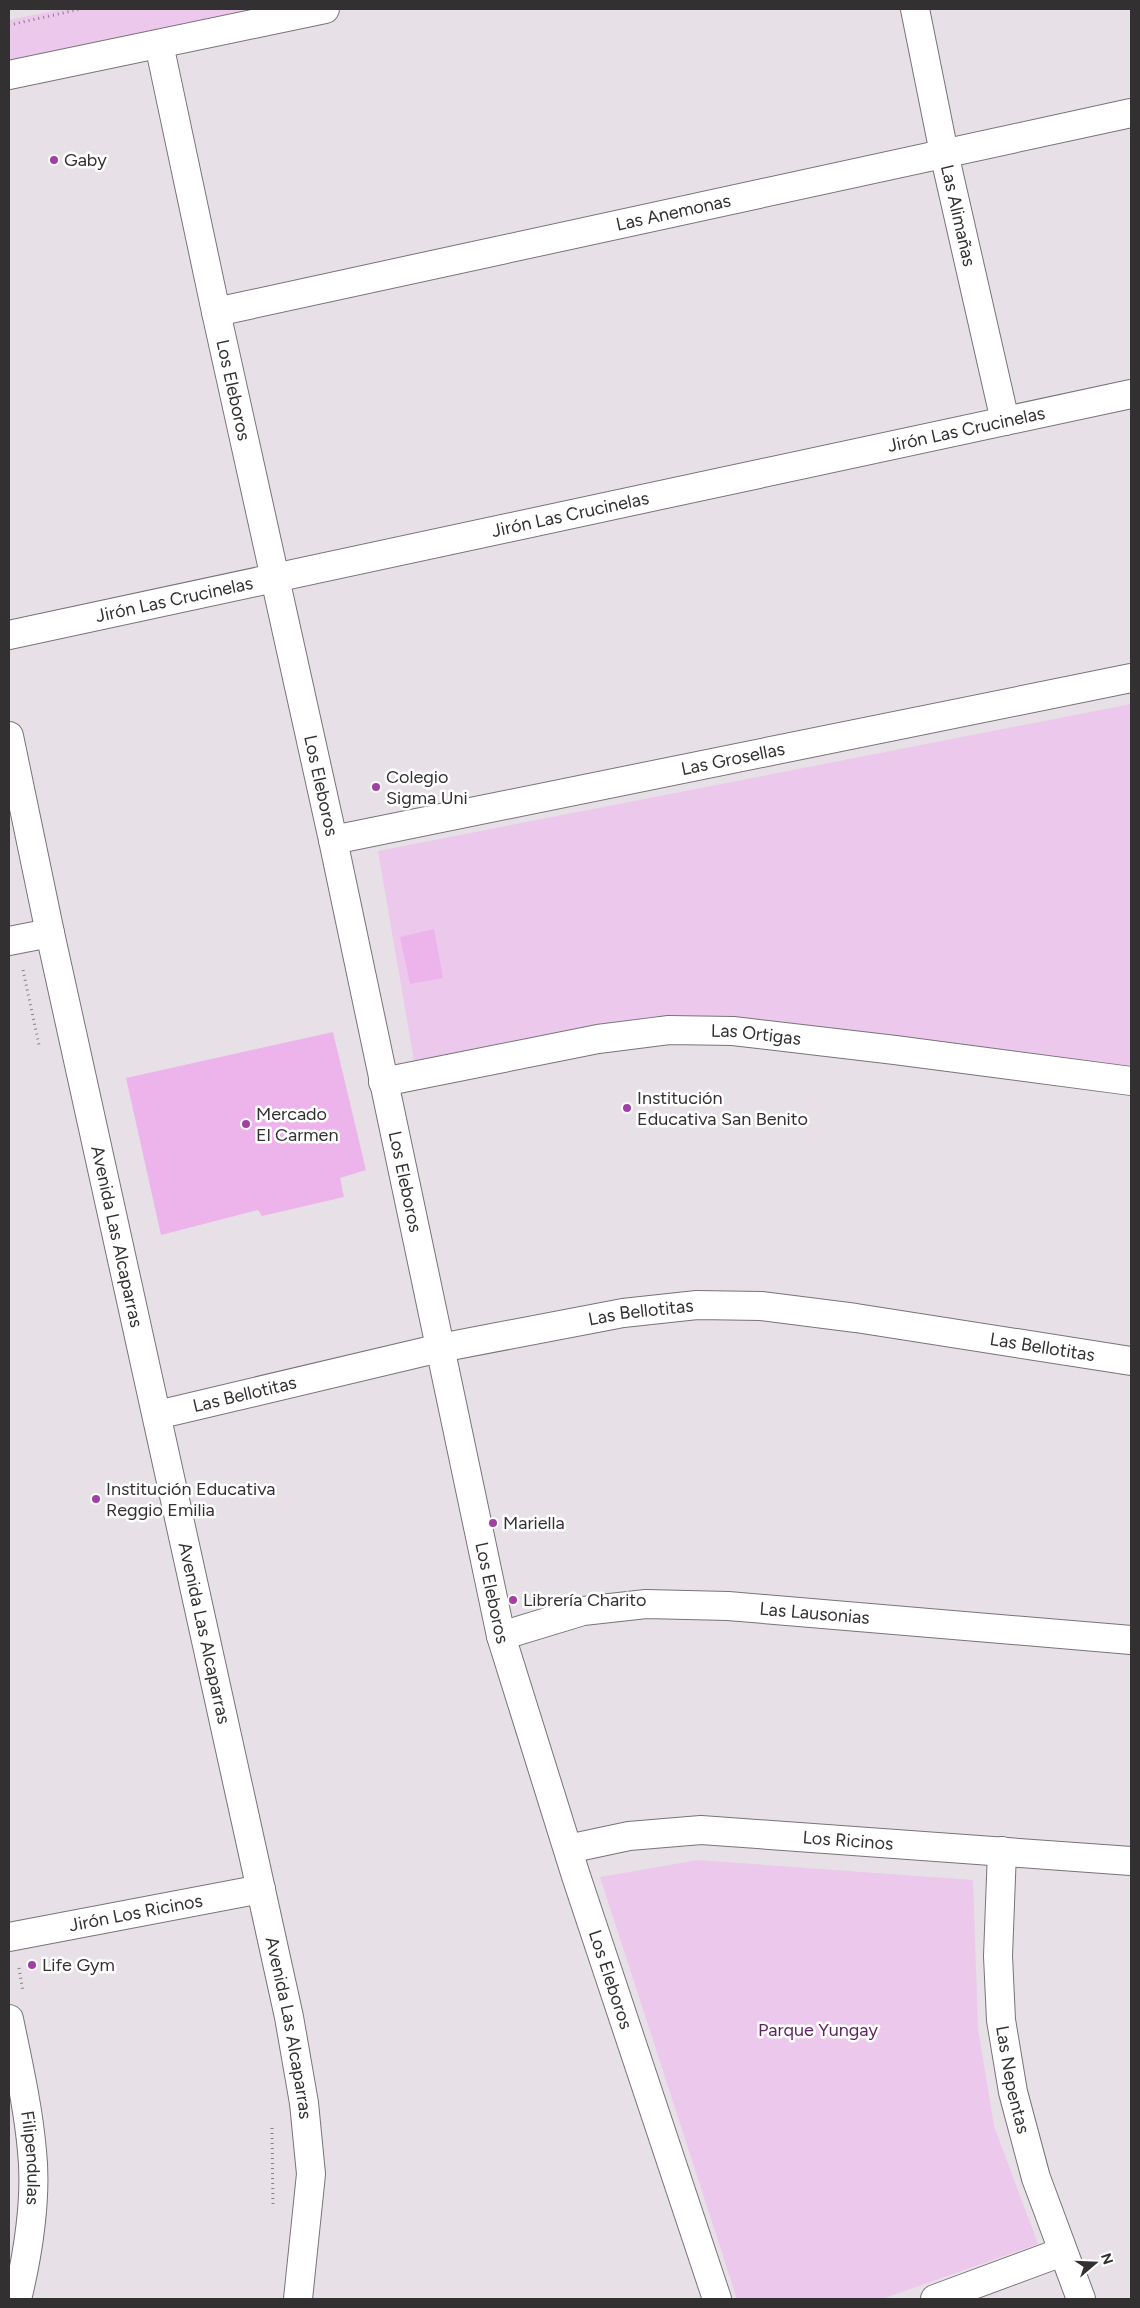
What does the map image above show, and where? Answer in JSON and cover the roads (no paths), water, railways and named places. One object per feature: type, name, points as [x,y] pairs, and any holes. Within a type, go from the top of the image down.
[{"type":"street","points":[[9,75],[324,9]]},
{"type":"street","name":"Las Alimañas","points":[[915,9],[944,153],[1005,421]]},
{"type":"street","name":"Los Eleboros","points":[[159,44],[216,312],[333,840],[501,1636],[568,1850],[718,2299]]},
{"type":"street","name":"Las Anemonas","points":[[216,312],[1131,113]]},
{"type":"street","name":"Jirón Las Crucinelas","points":[[9,636],[1131,394]]},
{"type":"street","name":"Las Grosellas","points":[[333,840],[1131,678]]},
{"type":"street","name":"Avenida Las Alcaparras","points":[[9,736],[50,933],[289,2017],[304,2103],[311,2174],[298,2299]]},
{"type":"street","points":[[15,952],[50,933]]},
{"type":"street","name":"Las Ortigas","points":[[383,1082],[598,1039],[669,1030],[734,1031],[1131,1081]]},
{"type":"street","name":"Las Bellotitas","points":[[157,1416],[440,1348],[623,1313],[697,1305],[761,1306],[856,1318],[1131,1361]]},
{"type":"street","name":"Las Lausonias","points":[[501,1636],[583,1611],[646,1604],[728,1606],[1131,1640]]},
{"type":"street","name":"Los Ricinos","points":[[568,1850],[629,1836],[701,1830],[1131,1860]]},
{"type":"street","name":"Las Nepentas","points":[[1002,1851],[998,1956],[1001,2020],[1013,2092],[1036,2178],[1081,2299]]},
{"type":"street","name":"Jirón Los Ricinos","points":[[9,1937],[261,1888]]},
{"type":"street","name":"Filipendulas","points":[[9,2019],[24,2089],[32,2153],[31,2221],[17,2299]]},
{"type":"street","points":[[934,2299],[1062,2252]]},
{"type":"place","name":"Gaby","points":[[54,160]]},
{"type":"place","name":"Colegio Sigma Uni","points":[[376,787]]},
{"type":"place","name":"Institución Educativa San Benito","points":[[627,1108]]},
{"type":"place","name":"Mercado El Carmen","points":[[246,1124]]},
{"type":"place","name":"Institución Educativa Reggio Emilia","points":[[96,1499]]},
{"type":"place","name":"Mariella","points":[[493,1523]]},
{"type":"place","name":"Librería Charito","points":[[513,1600]]},
{"type":"place","name":"Life Gym","points":[[32,1965]]},
{"type":"park label","name":"Parque Yungay","points":[[818,2030]]}]
